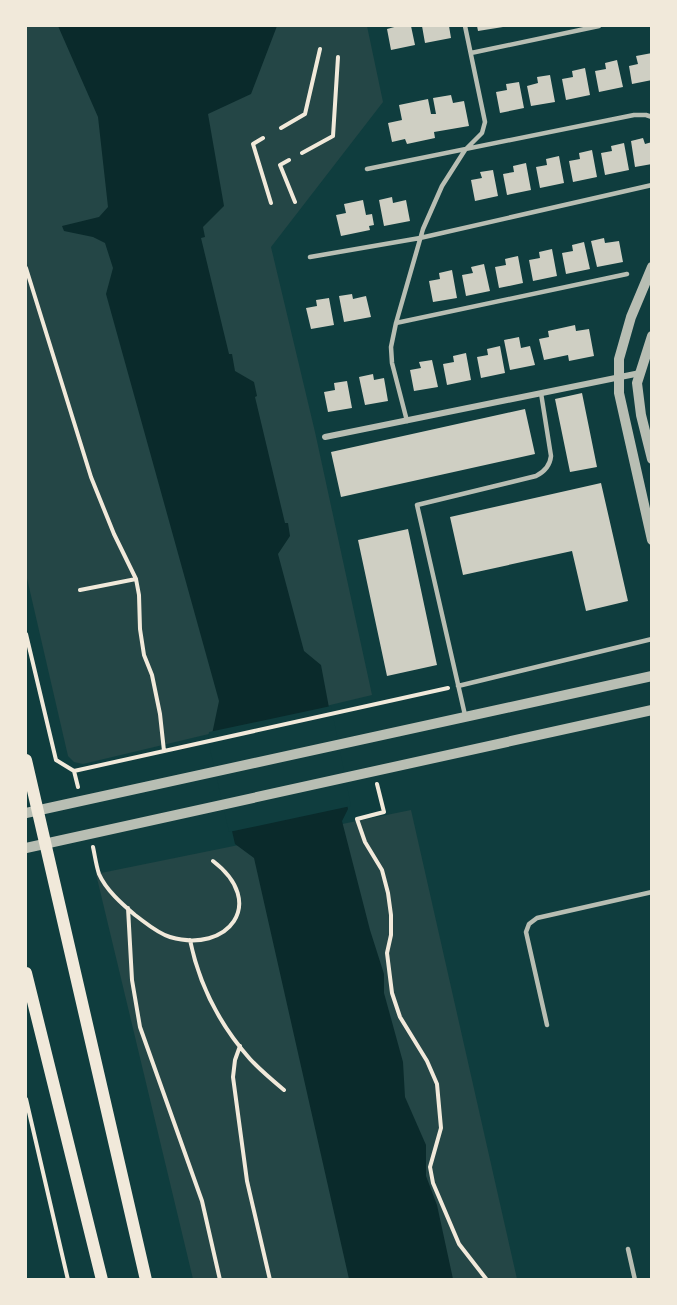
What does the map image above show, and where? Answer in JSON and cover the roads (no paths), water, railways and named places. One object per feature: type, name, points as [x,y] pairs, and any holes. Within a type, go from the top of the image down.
[{"type":"main road","points":[[26,760],[32,812],[45,843],[146,1280]]},
{"type":"main road","points":[[26,973],[102,1280]]},
{"type":"street","points":[[651,267],[631,317],[620,359],[619,377],[619,393],[651,540]]},
{"type":"street","points":[[651,336],[637,383],[651,459]]},
{"type":"street","points":[[326,437],[640,373]]},
{"type":"street","points":[[32,812],[651,676]]},
{"type":"street","points":[[26,848],[651,710]]},
{"type":"lane","points":[[407,421],[392,363],[391,347],[396,322],[420,238],[442,186],[465,150],[482,133],[485,122],[465,26]]},
{"type":"lane","points":[[471,53],[598,26]]},
{"type":"lane","points":[[367,169],[634,116],[651,117]]},
{"type":"lane","points":[[310,257],[420,238],[651,185]]},
{"type":"lane","points":[[396,322],[627,274]]},
{"type":"lane","points":[[465,717],[417,505],[542,473],[550,462],[551,456],[541,393]]},
{"type":"lane","points":[[458,686],[651,639]]},
{"type":"lane","points":[[547,1025],[526,932],[529,924],[537,918],[651,892]]},
{"type":"lane","points":[[628,1249],[635,1280]]}]
